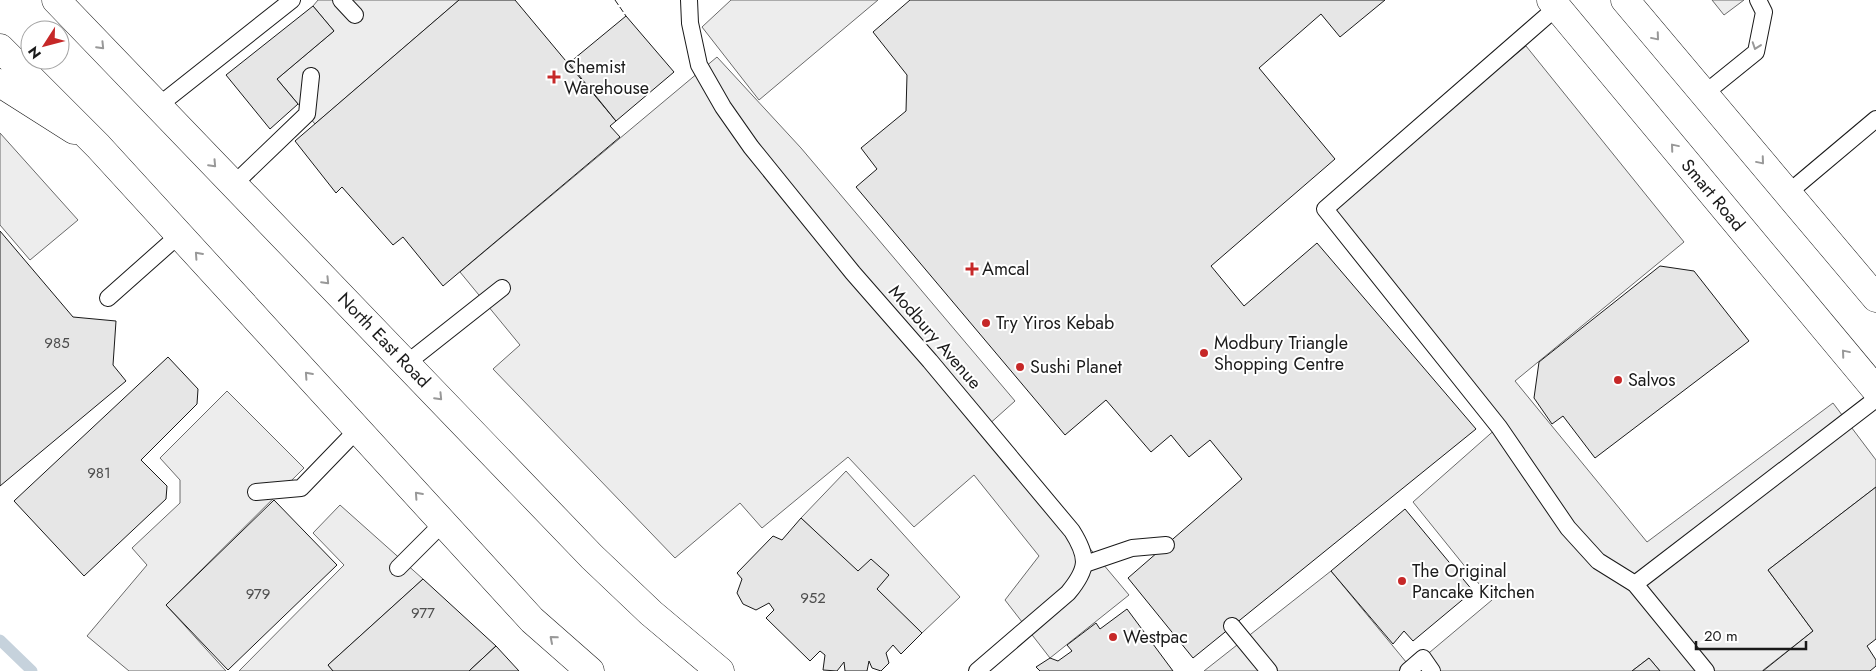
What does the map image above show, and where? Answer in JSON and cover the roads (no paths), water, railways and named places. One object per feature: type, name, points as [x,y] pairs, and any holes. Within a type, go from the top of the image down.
[{"type":"main road","points":[[1625,0],[1876,298]]},
{"type":"main road","name":"North East Road","points":[[64,4],[233,185],[592,557],[651,613],[720,671]]},
{"type":"main road","name":"Smart Road","points":[[1554,4],[1876,390]]},
{"type":"main road","points":[[0,48],[98,146],[532,620],[590,671]]},
{"type":"main road","points":[[0,83],[98,146]]},
{"type":"lane","points":[[158,106],[292,0]]},
{"type":"lane","points":[[341,0],[354,16]]},
{"type":"lane","name":"Modbury Avenue","points":[[689,0],[690,23],[699,65],[723,107],[751,147],[853,273],[930,361],[1072,531],[1080,544],[1085,564]]},
{"type":"lane","points":[[1704,94],[1756,52],[1764,12],[1758,0]]},
{"type":"lane","points":[[1554,4],[1325,209],[1498,427],[1568,528],[1598,561],[1634,584],[1706,671]]},
{"type":"lane","points":[[233,185],[307,114],[311,76]]},
{"type":"lane","points":[[1788,193],[1876,119]]},
{"type":"lane","points":[[108,298],[179,235]]},
{"type":"lane","points":[[406,363],[502,288]]},
{"type":"lane","points":[[1634,584],[1876,399]]},
{"type":"lane","points":[[256,492],[301,488],[358,429]]},
{"type":"lane","points":[[398,568],[443,523]]},
{"type":"lane","points":[[982,669],[1068,593],[1079,579],[1085,564],[1132,548],[1166,545]]},
{"type":"lane","points":[[1232,626],[1269,671]]},
{"type":"lane","points":[[1408,671],[1424,658],[1432,671]]},
{"type":"waterway","points":[[0,640],[32,671]]},
{"type":"place","name":"Chemist Warehouse","points":[[554,77]]},
{"type":"place","name":"Amcal","points":[[972,269]]},
{"type":"place","name":"Try Yiros Kebab","points":[[986,323]]},
{"type":"place","name":"Modbury Triangle Shopping Centre","points":[[1204,353]]},
{"type":"place","name":"Sushi Planet","points":[[1020,367]]},
{"type":"place","name":"Salvos","points":[[1618,380]]},
{"type":"place","name":"The Original Pancake Kitchen","points":[[1402,581]]},
{"type":"place","name":"Westpac","points":[[1113,637]]}]
